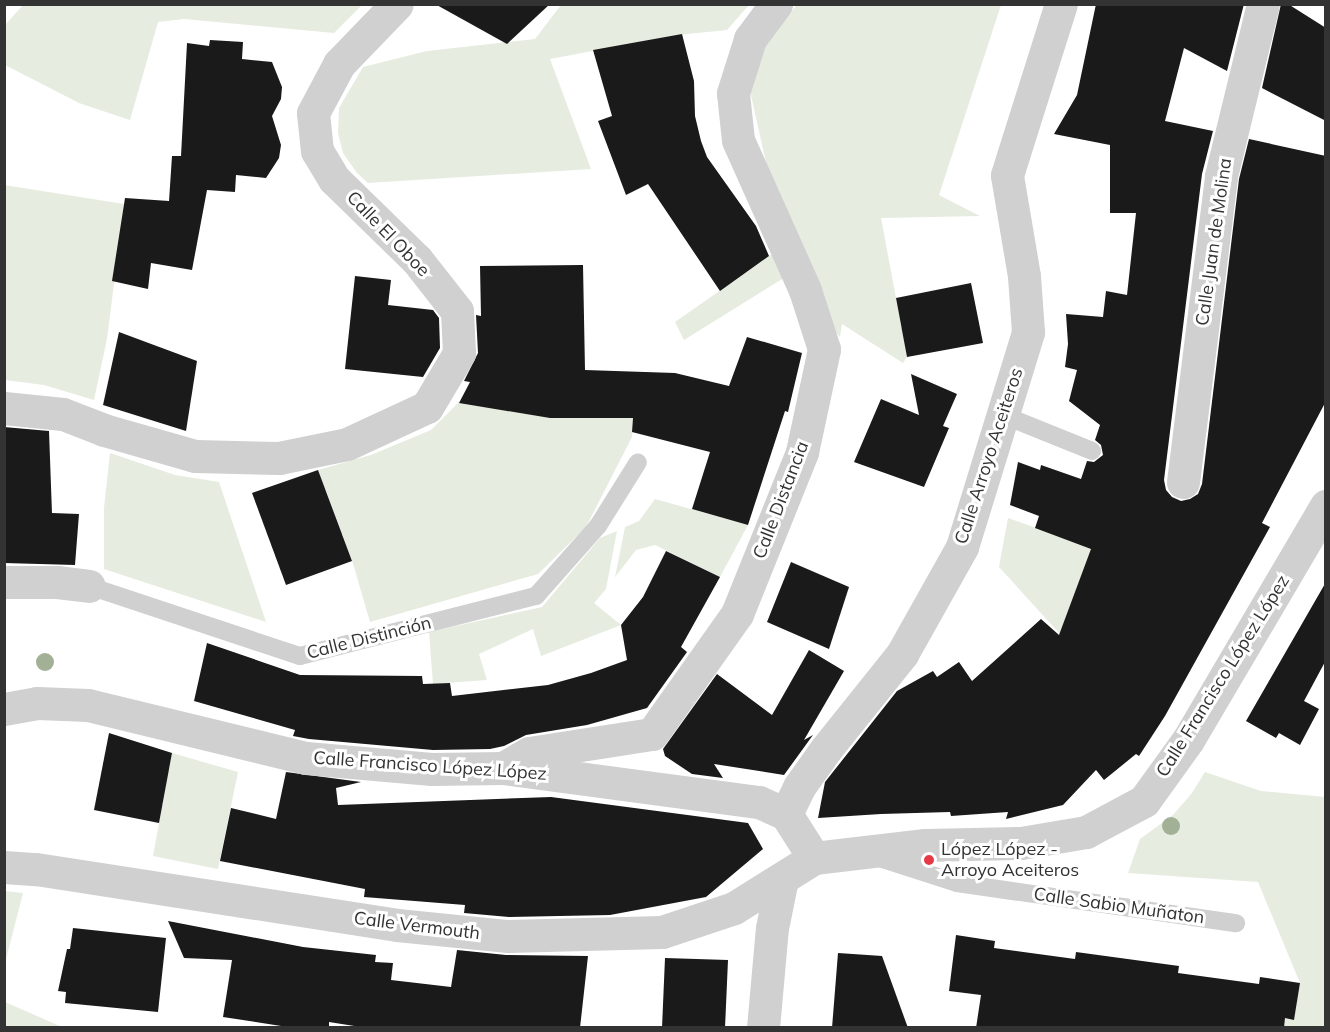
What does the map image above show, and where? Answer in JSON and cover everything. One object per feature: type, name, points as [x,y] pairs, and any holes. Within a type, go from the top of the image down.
[{"type":"street","name":"Calle El Oboe","points":[[4,408],[63,414],[104,430],[195,456],[279,458],[347,444],[427,407],[459,353],[457,310],[417,260],[334,179],[317,151],[313,113],[339,64],[397,4]]},
{"type":"street","name":"Calle Distancia","points":[[503,768],[529,753],[652,734],[737,614],[802,452],[824,349],[805,290],[738,140],[733,93],[750,39],[776,4]]},
{"type":"street","name":"Calle Arroyo Aceiteros","points":[[786,814],[800,787],[826,749],[902,654],[962,547],[1028,332],[1024,276],[1007,175],[1061,4]]},
{"type":"street","name":"Calle Juan de Molina","points":[[1183,482],[1221,177],[1263,4]]},
{"type":"street","name":"Calle Francisco López López","points":[[814,858],[925,845],[1021,843],[1086,832],[1144,801],[1188,740],[1326,506]]},
{"type":"street","name":"Calle Distinción","points":[[4,582],[57,582],[89,586]]},
{"type":"street","name":"Calle Francisco López López","points":[[4,710],[37,703],[88,705],[306,758],[432,769],[503,768],[759,802],[786,814]]},
{"type":"street","points":[[786,814],[814,858]]},
{"type":"street","name":"Calle Vermouth","points":[[4,867],[36,869],[397,925],[508,936],[662,932],[734,908],[814,858]]},
{"type":"street","points":[[763,1028],[772,928],[782,879]]},
{"type":"lane","points":[[1003,415],[1092,451]]},
{"type":"lane","name":"Calle Distinción","points":[[89,586],[300,656],[536,596],[598,526],[638,462]]},
{"type":"lane","name":"Calle Sabio Muñaton","points":[[863,852],[957,883],[1236,923]]},
{"type":"shaded area","points":[[23,5],[362,5],[334,33],[184,19],[158,22],[130,120],[79,103],[5,65],[5,25]]},
{"type":"shaded area","points":[[561,5],[749,5],[727,30],[677,35],[550,59],[591,169],[368,183],[357,173],[343,153],[338,133],[339,108],[363,67],[427,51],[535,39]]},
{"type":"shaded area","points":[[797,5],[1001,5],[939,195],[980,216],[881,218],[907,357],[903,363],[842,324],[840,337],[829,325],[776,207],[750,91],[763,46]]},
{"type":"shaded area","points":[[4,185],[124,204],[107,339],[94,400],[44,385],[5,380]]},
{"type":"shaded area","points":[[775,252],[787,276],[684,340],[675,322]]},
{"type":"shaded area","points":[[459,402],[550,418],[633,418],[632,437],[586,527],[538,574],[370,622],[352,560],[318,470],[371,455],[431,430]]},
{"type":"shaded area","points":[[110,453],[175,475],[219,482],[266,622],[104,569],[104,508]]},
{"type":"shaded area","points":[[655,499],[748,525],[720,577],[655,545],[636,550],[615,577],[625,527],[639,521]]},
{"type":"shaded area","points":[[1008,518],[1092,548],[1060,634],[999,567]]},
{"type":"shaded area","points":[[617,531],[606,589],[594,603],[621,625],[541,656],[533,629],[479,654],[487,680],[433,684],[429,632],[542,607],[600,538]]},
{"type":"shaded area","points":[[172,753],[238,772],[218,869],[153,856]]},
{"type":"shaded area","points":[[1205,772],[1261,791],[1325,797],[1325,1027],[1284,1027],[1285,1018],[1294,1019],[1300,983],[1258,882],[1128,873],[1140,839],[1173,815],[1192,793]]},
{"type":"shaded area","points":[[4,891],[23,893],[5,963]]},
{"type":"shaded area","points":[[5,1002],[62,1027],[5,1027]]},
{"type":"building","points":[[435,4],[550,4],[507,44]]},
{"type":"building","points":[[1096,4],[1244,4],[1227,71],[1184,48],[1165,121],[1213,131],[1202,174],[1164,480],[1166,490],[1172,497],[1181,501],[1198,494],[1202,484],[1239,179],[1249,139],[1326,156],[1326,401],[1262,523],[1270,527],[1165,716],[1139,756],[1136,754],[1104,780],[1096,770],[1063,805],[1006,819],[1008,812],[951,816],[950,812],[818,818],[825,782],[897,691],[933,671],[937,677],[959,662],[972,681],[1041,619],[1059,635],[1091,549],[1035,528],[1039,516],[1010,505],[1018,462],[1040,470],[1041,465],[1081,479],[1087,461],[1094,462],[1103,455],[1101,445],[1095,440],[1100,425],[1069,401],[1077,370],[1065,367],[1068,344],[1066,314],[1103,317],[1106,291],[1127,295],[1136,213],[1110,213],[1110,145],[1054,134],[1077,95]]},
{"type":"building","points":[[1281,4],[1288,4],[1326,28],[1326,121],[1262,88]]},
{"type":"building","points":[[682,34],[694,81],[695,116],[707,157],[756,226],[769,256],[720,291],[648,184],[626,195],[598,121],[612,116],[593,50]]},
{"type":"building","points":[[210,40],[243,42],[242,59],[272,62],[282,87],[281,99],[272,116],[281,145],[279,158],[266,178],[236,175],[235,192],[207,190],[192,270],[151,263],[148,289],[112,281],[125,198],[169,201],[172,156],[181,156],[187,43],[209,46]]},
{"type":"building","points":[[583,265],[585,370],[675,373],[729,386],[747,337],[802,353],[788,412],[785,411],[748,525],[692,509],[710,452],[632,432],[633,418],[550,418],[459,403],[470,382],[464,381],[478,353],[476,315],[481,316],[480,266]]},
{"type":"building","points":[[355,276],[391,280],[388,305],[433,310],[439,318],[440,348],[423,377],[345,369]]},
{"type":"building","points":[[971,283],[983,343],[907,357],[896,298]]},
{"type":"building","points":[[119,332],[197,361],[186,431],[103,405]]},
{"type":"building","points":[[911,374],[957,394],[943,426],[949,428],[924,487],[854,462],[881,399],[919,415]]},
{"type":"building","points":[[4,427],[49,431],[52,513],[79,514],[75,565],[4,563]]},
{"type":"building","points":[[318,470],[352,561],[286,585],[252,493]]},
{"type":"building","points":[[666,551],[720,577],[681,647],[687,652],[647,708],[587,725],[526,735],[504,746],[490,749],[433,750],[293,736],[295,730],[194,701],[207,643],[300,675],[422,676],[423,684],[450,683],[452,696],[548,685],[591,673],[627,660],[621,625],[643,597]]},
{"type":"building","points":[[791,562],[849,587],[829,649],[767,622]]},
{"type":"building","points":[[1326,582],[1326,660],[1304,701],[1319,709],[1300,745],[1279,733],[1276,738],[1246,721]]},
{"type":"building","points":[[809,650],[844,671],[804,740],[813,735],[784,775],[714,764],[723,778],[692,774],[665,756],[663,749],[717,674],[772,715]]},
{"type":"building","points":[[109,733],[172,753],[159,823],[94,810]]},
{"type":"building","points":[[286,772],[361,782],[336,788],[338,805],[551,797],[748,823],[763,849],[706,897],[610,915],[509,917],[464,913],[465,905],[364,897],[365,889],[220,861],[231,808],[276,819]]},
{"type":"building","points":[[168,921],[303,947],[376,955],[375,962],[393,963],[391,980],[451,987],[457,950],[506,955],[588,956],[580,1028],[367,1028],[329,1022],[329,1028],[294,1028],[223,1017],[232,960],[184,958]]},
{"type":"building","points":[[73,928],[166,938],[158,1012],[65,1003],[66,992],[58,991],[67,949],[70,949]]},
{"type":"building","points":[[956,935],[995,941],[994,948],[1075,959],[1076,952],[1179,966],[1178,973],[1259,984],[1260,977],[1300,983],[1294,1020],[1285,1018],[1284,1028],[976,1028],[981,995],[949,991]]},
{"type":"building","points":[[838,953],[882,956],[908,1028],[832,1028]]},
{"type":"building","points":[[665,958],[728,960],[725,1028],[662,1028]]},
{"type":"place","name":"López López - Arroyo Aceiteros","points":[[929,860]]}]
